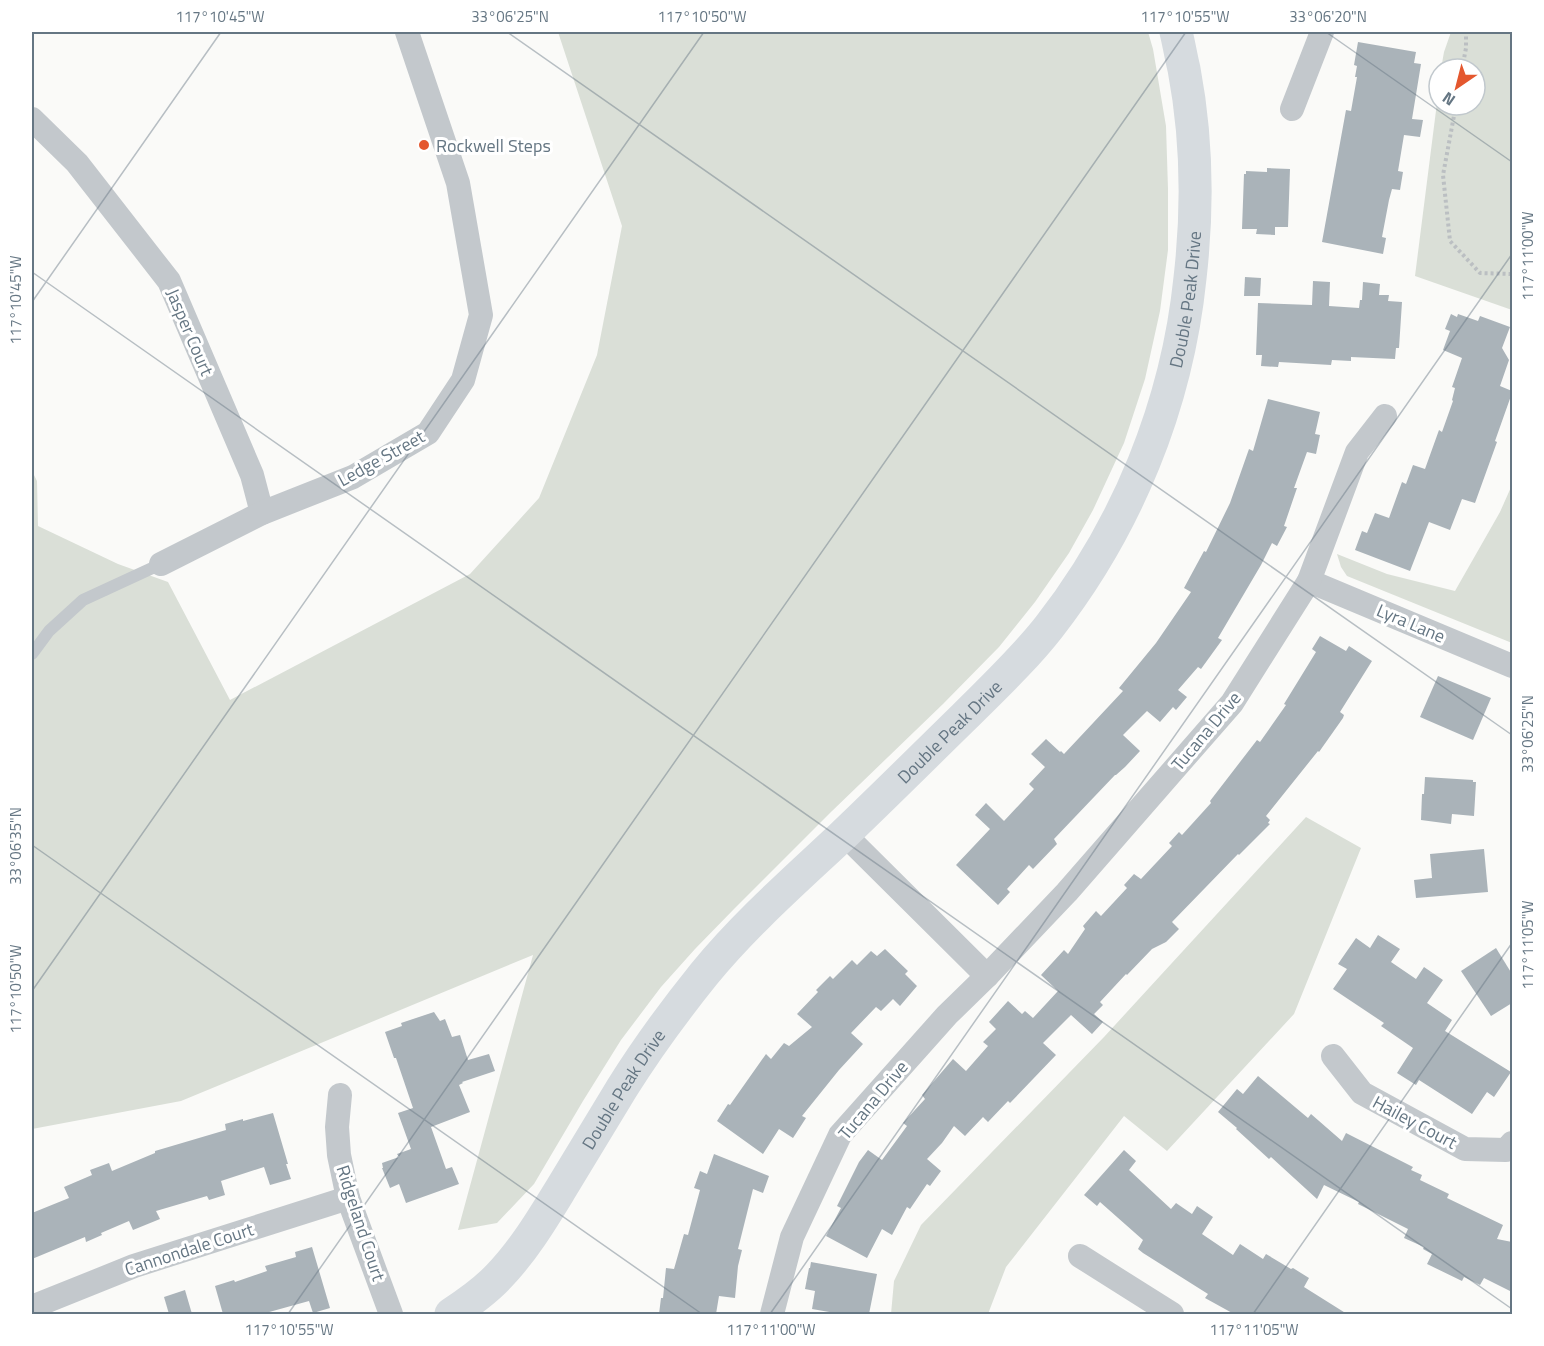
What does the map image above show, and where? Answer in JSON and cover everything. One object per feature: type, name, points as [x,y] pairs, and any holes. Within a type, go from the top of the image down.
[{"type":"street","name":"Ledge Street","points":[[161,564],[262,513],[353,477],[428,433],[463,380],[481,315],[458,183],[407,32]]},
{"type":"street","name":"Double Peak Drive","points":[[451,1314],[498,1278],[522,1249],[642,1057],[734,939],[1006,675],[1047,630],[1106,544],[1144,464],[1171,383],[1188,297],[1193,256],[1195,169],[1188,91],[1176,32]]},
{"type":"street","points":[[1292,109],[1322,32]]},
{"type":"street","name":"Jasper Court","points":[[32,119],[77,163],[169,281],[252,475],[262,513]]},
{"type":"street","name":"Tucana Drive","points":[[772,1314],[792,1237],[840,1135],[947,1015],[1067,892],[1232,703],[1309,580],[1357,452],[1384,416]]},
{"type":"street","name":"Lyra Lane","points":[[1309,580],[1512,666]]},
{"type":"street","points":[[844,834],[987,976]]},
{"type":"street","name":"Hailey Court","points":[[1333,1056],[1362,1093],[1465,1149],[1506,1150],[1512,1143]]},
{"type":"street","name":"Ridgeland Court","points":[[340,1095],[337,1127],[339,1155],[348,1198],[391,1314]]},
{"type":"street","name":"Cannondale Court","points":[[32,1307],[134,1266],[348,1198]]},
{"type":"street","points":[[1080,1256],[1173,1314]]},
{"type":"lane","name":"Ledge Street","points":[[32,654],[49,632],[83,600],[161,564]]},
{"type":"path","points":[[1464,57],[1466,32]]},
{"type":"path","points":[[1454,117],[1443,175],[1450,241],[1480,273],[1512,274]]},
{"type":"shaded area","points":[[558,32],[1148,32],[1166,126],[1168,250],[1160,311],[1145,379],[1124,443],[1093,510],[1069,553],[1035,602],[999,647],[734,909],[661,987],[621,1040],[534,1184],[497,1223],[458,1230],[533,955],[181,1101],[32,1129],[32,471],[37,481],[38,526],[118,564],[168,582],[230,700],[470,574],[539,498],[597,355],[622,226]]},
{"type":"shaded area","points":[[1451,32],[1512,32],[1512,310],[1415,276],[1435,117],[1487,117],[1487,57],[1443,57]]},
{"type":"shaded area","points":[[1512,485],[1512,643],[1347,576],[1341,567],[1337,554],[1387,574],[1455,591],[1500,512]]},
{"type":"shaded area","points":[[1306,817],[1361,848],[1294,1014],[1167,1151],[1124,1116],[1006,1267],[988,1314],[891,1314],[894,1281],[921,1225],[1104,1037]]},
{"type":"building","points":[[1358,42],[1416,52],[1414,63],[1421,64],[1412,119],[1423,120],[1420,137],[1404,135],[1398,171],[1403,172],[1400,190],[1392,189],[1389,200],[1382,237],[1386,238],[1383,254],[1322,242],[1346,110],[1351,111],[1357,77],[1355,77],[1357,66],[1354,65]]},
{"type":"building","points":[[1267,168],[1290,169],[1288,227],[1275,227],[1275,235],[1256,234],[1257,229],[1242,229],[1244,174],[1246,171],[1267,172]]},
{"type":"building","points":[[1245,277],[1261,278],[1260,296],[1244,296]]},
{"type":"building","points":[[1313,281],[1330,282],[1329,306],[1359,308],[1363,282],[1380,284],[1379,295],[1389,295],[1388,301],[1402,302],[1399,348],[1396,348],[1395,359],[1351,357],[1351,361],[1332,360],[1331,365],[1279,362],[1278,367],[1261,366],[1262,355],[1256,355],[1258,303],[1312,305]]},
{"type":"building","points":[[1451,314],[1478,321],[1480,316],[1510,327],[1502,348],[1509,360],[1500,386],[1512,393],[1475,503],[1462,499],[1450,530],[1429,522],[1410,571],[1355,550],[1362,531],[1367,533],[1375,513],[1389,518],[1402,482],[1406,484],[1413,465],[1425,469],[1439,430],[1442,432],[1453,401],[1455,388],[1452,387],[1462,358],[1443,350],[1450,331],[1445,329]]},
{"type":"building","points":[[1268,399],[1320,412],[1315,434],[1320,435],[1316,454],[1307,452],[1294,488],[1297,488],[1284,526],[1287,527],[1277,546],[1272,543],[1218,638],[1222,640],[1201,669],[1198,667],[1178,690],[1187,697],[1176,710],[1173,707],[1160,722],[1147,711],[1123,735],[1140,751],[1054,839],[1057,844],[1033,869],[1029,865],[1007,889],[1010,892],[998,905],[956,865],[990,829],[975,815],[986,803],[1004,821],[1034,789],[1029,784],[1045,767],[1031,754],[1046,739],[1064,754],[1123,691],[1119,688],[1156,643],[1191,592],[1184,588],[1204,551],[1206,552],[1230,503],[1249,449],[1253,451]]},
{"type":"building","points":[[1320,636],[1346,651],[1349,646],[1372,661],[1340,712],[1344,715],[1343,718],[1319,752],[1266,816],[1270,824],[1172,922],[1179,929],[1166,942],[1152,949],[1100,1002],[1103,1005],[1094,1014],[1103,1022],[1092,1034],[1071,1015],[1043,1043],[1056,1055],[1010,1103],[1008,1101],[988,1122],[983,1117],[965,1136],[954,1126],[927,1159],[941,1171],[930,1186],[927,1184],[910,1209],[907,1207],[892,1235],[882,1229],[867,1258],[826,1236],[841,1208],[837,1206],[859,1162],[868,1150],[882,1160],[907,1126],[903,1123],[925,1099],[922,1095],[953,1059],[966,1071],[988,1046],[983,1042],[996,1029],[989,1022],[1008,1001],[1022,1014],[1025,1011],[1033,1018],[1058,991],[1041,975],[1064,950],[1068,954],[1085,929],[1083,926],[1096,911],[1101,916],[1127,888],[1124,885],[1134,874],[1141,879],[1172,846],[1169,843],[1179,832],[1182,835],[1211,803],[1210,801],[1257,740],[1260,742],[1286,705],[1284,704],[1316,652],[1312,649]]},
{"type":"building","points":[[1438,676],[1491,698],[1473,740],[1420,717]]},
{"type":"building","points":[[1425,777],[1476,782],[1474,816],[1452,814],[1451,824],[1421,820]]},
{"type":"building","points":[[1484,849],[1488,892],[1416,898],[1414,880],[1432,878],[1430,854]]},
{"type":"building","points":[[1378,935],[1400,949],[1391,962],[1416,979],[1424,967],[1443,980],[1427,1003],[1452,1020],[1445,1031],[1511,1072],[1494,1097],[1487,1092],[1472,1114],[1419,1080],[1416,1085],[1397,1073],[1413,1048],[1381,1026],[1384,1023],[1333,989],[1347,969],[1338,964],[1356,938],[1370,948]]},
{"type":"building","points":[[1496,948],[1512,974],[1512,1003],[1491,1016],[1461,971]]},
{"type":"building","points":[[885,949],[908,971],[905,974],[917,986],[900,1006],[893,999],[881,1011],[876,1007],[851,1033],[863,1044],[802,1116],[806,1118],[793,1138],[779,1129],[763,1154],[717,1121],[766,1054],[771,1059],[784,1043],[789,1046],[812,1027],[797,1014],[818,992],[816,990],[830,976],[833,979],[852,960],[857,965],[871,951],[877,956]]},
{"type":"building","points":[[434,1012],[440,1021],[445,1019],[452,1037],[460,1035],[468,1060],[489,1054],[495,1071],[459,1085],[470,1112],[431,1127],[446,1169],[452,1167],[459,1184],[406,1203],[399,1184],[390,1188],[382,1168],[382,1163],[399,1157],[397,1154],[411,1149],[398,1113],[413,1108],[385,1032],[402,1026],[401,1023]]},
{"type":"building","points":[[1258,1076],[1308,1118],[1311,1114],[1342,1141],[1346,1133],[1413,1167],[1411,1170],[1422,1175],[1420,1180],[1449,1194],[1447,1198],[1503,1225],[1497,1239],[1512,1242],[1512,1292],[1484,1278],[1480,1285],[1464,1277],[1462,1281],[1427,1264],[1432,1254],[1423,1249],[1424,1247],[1404,1238],[1408,1229],[1324,1185],[1317,1199],[1271,1157],[1269,1159],[1218,1112],[1237,1089],[1243,1094]]},
{"type":"building","points":[[273,1113],[291,1179],[270,1185],[264,1167],[221,1181],[225,1195],[209,1200],[207,1196],[156,1211],[160,1219],[133,1230],[129,1221],[86,1242],[85,1237],[32,1259],[32,1213],[69,1198],[64,1187],[92,1175],[90,1170],[109,1163],[112,1171],[155,1153],[155,1151],[226,1130],[225,1124]]},
{"type":"building","points":[[1124,1150],[1136,1161],[1129,1170],[1171,1209],[1176,1203],[1192,1214],[1197,1206],[1213,1217],[1202,1234],[1233,1255],[1240,1244],[1263,1259],[1266,1254],[1291,1269],[1293,1268],[1309,1278],[1304,1287],[1347,1314],[1234,1314],[1205,1298],[1208,1294],[1143,1253],[1138,1249],[1143,1240],[1100,1202],[1097,1206],[1084,1195]]},
{"type":"building","points":[[714,1154],[769,1176],[763,1193],[753,1189],[738,1249],[742,1250],[735,1298],[719,1296],[716,1314],[659,1314],[666,1268],[674,1269],[684,1234],[688,1235],[700,1190],[694,1188],[700,1171],[707,1174]]},
{"type":"building","points":[[312,1247],[330,1308],[313,1313],[309,1301],[262,1314],[223,1314],[215,1286],[267,1271],[265,1266],[296,1257],[295,1252]]},
{"type":"building","points":[[811,1262],[877,1274],[869,1314],[841,1314],[812,1309],[815,1291],[805,1289]]},
{"type":"building","points":[[185,1290],[192,1314],[169,1314],[164,1297]]},
{"type":"place","name":"Rockwell Steps","points":[[424,145]]}]
